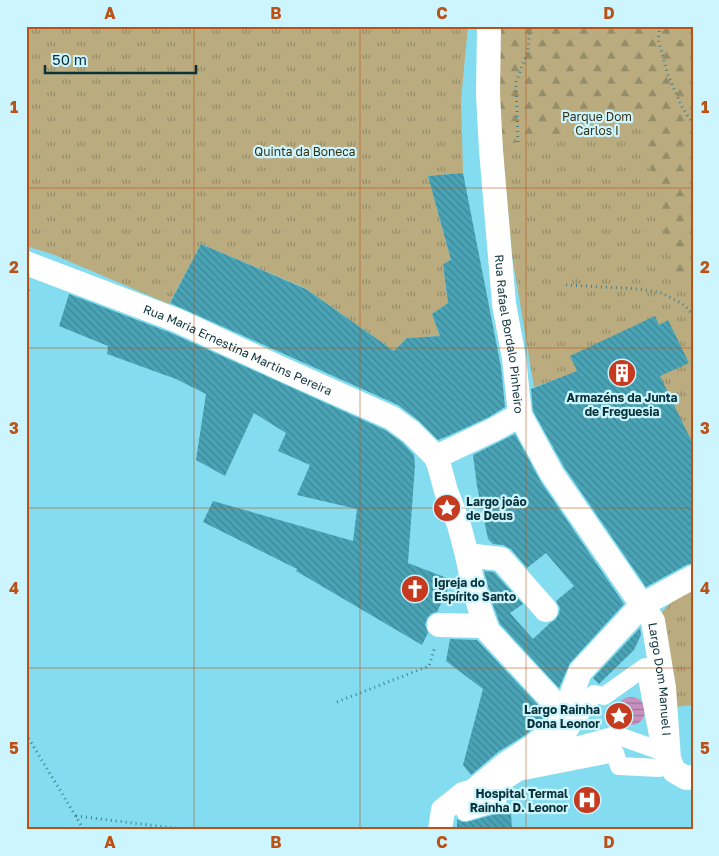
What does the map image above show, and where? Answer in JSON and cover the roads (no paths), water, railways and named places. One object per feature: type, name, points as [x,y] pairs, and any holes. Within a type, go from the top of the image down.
[{"type":"street","name":"Rua Rafael Bordalo Pinheiro","points":[[489,26],[488,95],[491,150],[504,304],[514,358],[520,415],[552,474],[642,605]]},
{"type":"street","name":"Rua Maria Ernestina Martins Pereira","points":[[28,272],[176,320],[392,418],[411,432],[436,457]]},
{"type":"street","points":[[520,415],[436,457],[446,491],[459,524],[480,609],[488,631],[550,698],[560,717]]},
{"type":"street","points":[[470,566],[501,559],[546,610]]},
{"type":"street","points":[[642,605],[693,577]]},
{"type":"street","name":"Largo Dom Manuel I","points":[[440,830],[443,810],[463,794],[473,791],[507,763],[557,727],[580,672],[642,605],[653,621],[664,688],[663,759]]},
{"type":"street","points":[[439,626],[486,626]]},
{"type":"street","points":[[663,759],[645,666],[604,696],[594,694],[566,735],[535,757],[616,735],[663,759],[674,772],[686,778],[693,777]]},
{"type":"street","points":[[465,812],[496,803],[505,781],[519,772],[615,753],[619,766],[663,759]]},
{"type":"place","name":"Armazéns da Junta de Freguesia","points":[[622,373]]},
{"type":"place","name":"Largo joâo de Deus","points":[[447,508]]},
{"type":"place","name":"Igreja do Espírito Santo","points":[[415,589]]},
{"type":"place","name":"Largo Rainha Dona Leonor","points":[[619,716]]},
{"type":"place","name":"Hospital Termal Rainha D. Leonor","points":[[587,800]]},
{"type":"park label","name":"Parque Dom Carlos I","points":[[597,123]]},
{"type":"park label","name":"Quinta da Boneca","points":[[305,151]]}]
